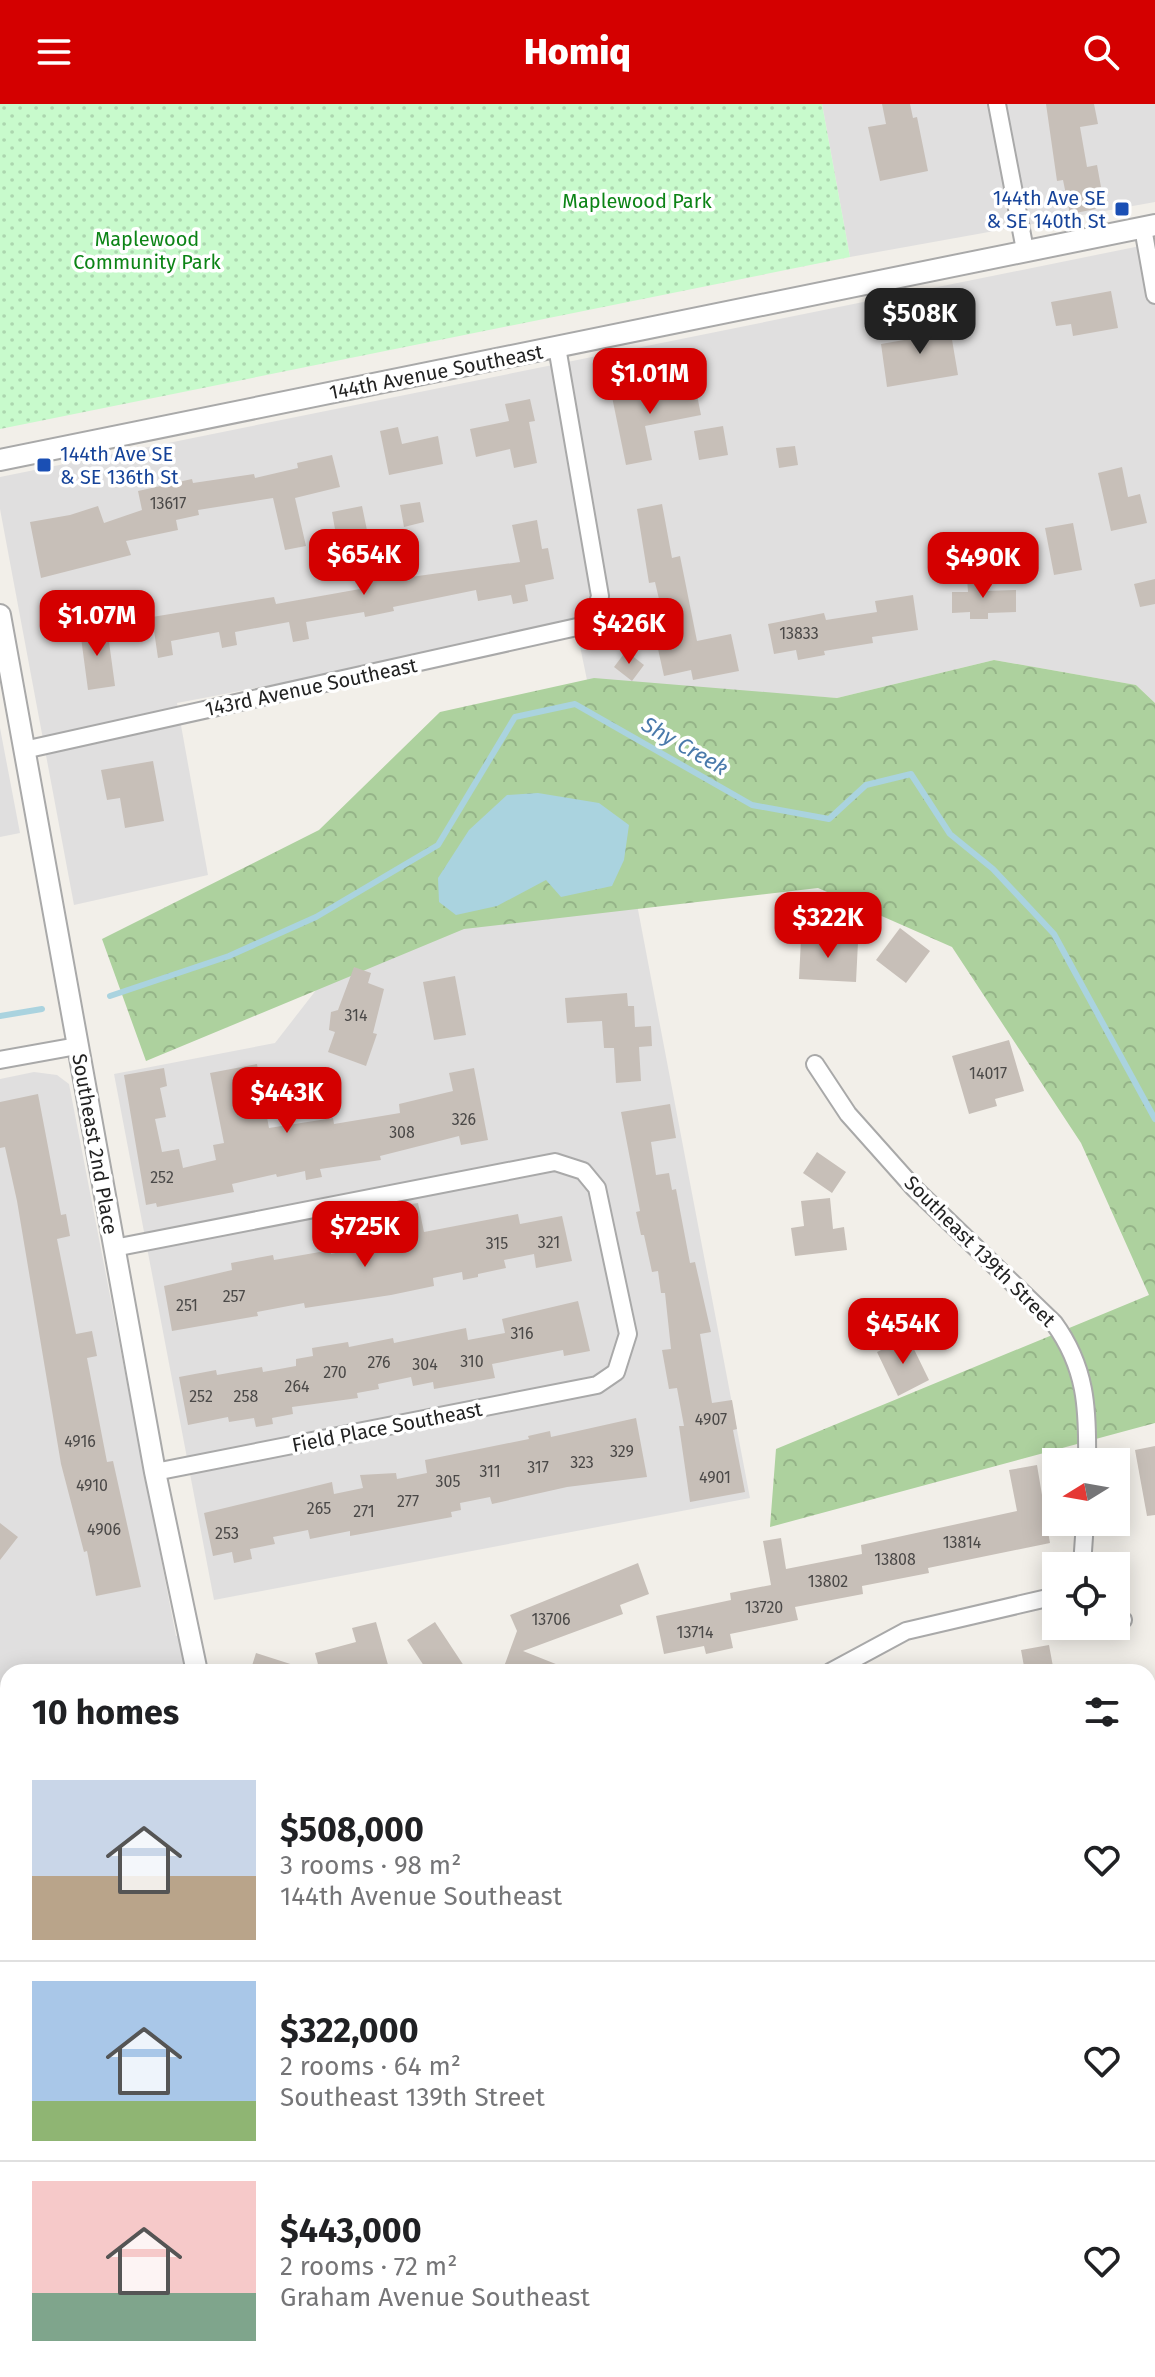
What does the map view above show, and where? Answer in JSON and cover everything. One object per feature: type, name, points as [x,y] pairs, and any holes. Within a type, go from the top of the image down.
[{"type":"street","points":[[997,104],[1025,250]]},
{"type":"street","points":[[1149,226],[1155,295]]},
{"type":"street","name":"144th Avenue Southeast","points":[[0,460],[1149,226]]},
{"type":"street","name":"143rd Avenue Southeast","points":[[24,750],[578,628],[594,617],[600,596],[557,347]]},
{"type":"street","name":"Southeast 2nd Place","points":[[0,615],[155,1472],[195,1664]]},
{"type":"street","points":[[0,1060],[77,1046]]},
{"type":"street","name":"Southeast 139th Street","points":[[815,1064],[848,1114],[914,1188],[1054,1323],[1073,1348],[1080,1368],[1086,1448]]},
{"type":"street","name":"Field Place Southeast","points":[[114,1248],[555,1162],[583,1171],[597,1188],[628,1334],[616,1372],[597,1385],[155,1472]]},
{"type":"street","points":[[845,1664],[906,1631],[1042,1599]]},
{"type":"shaded area","points":[[822,104],[1155,104],[1155,202],[850,257]]},
{"type":"shaded area","points":[[1155,243],[1155,703],[1136,685],[994,660],[837,698],[587,680],[576,627],[177,703],[208,875],[74,905],[0,509],[0,477]]},
{"type":"shaded area","points":[[0,728],[20,833],[0,837]]},
{"type":"shaded area","points":[[608,752],[750,1498],[214,1600],[114,1074],[275,1043],[482,776]]},
{"type":"shaded area","points":[[34,1072],[57,1075],[69,1084],[176,1636],[188,1634],[194,1664],[0,1664],[0,1079]]},
{"type":"green space","name":"Maplewood Community Park","points":[[0,104],[822,104],[850,257],[0,429]]},
{"type":"green space","points":[[994,660],[1136,685],[1155,703],[1155,1423],[1062,1448],[1042,1448],[1042,1454],[770,1527],[776,1449],[1149,1295],[1081,1143],[952,947],[818,888],[464,929],[146,1061],[102,939],[319,830],[440,712],[594,678],[837,698]]},
{"type":"water","points":[[538,793],[599,803],[629,825],[624,860],[612,886],[561,897],[546,880],[497,906],[456,915],[439,902],[438,878],[469,830],[507,795]]},
{"type":"building","points":[[882,104],[910,104],[913,118],[917,117],[928,171],[880,181],[868,127],[886,124]]},
{"type":"building","points":[[1046,104],[1094,104],[1098,124],[1080,127],[1087,167],[1097,165],[1101,187],[1092,189],[1096,209],[1070,214],[1063,180],[1057,181]]},
{"type":"building","points":[[1111,291],[1118,328],[1073,336],[1071,324],[1056,326],[1051,302]]},
{"type":"building","points":[[949,322],[958,375],[887,387],[881,344],[904,340],[903,330]]},
{"type":"building","points":[[695,385],[701,415],[645,426],[652,460],[626,465],[611,392],[636,387],[638,396]]},
{"type":"building","points":[[530,399],[535,421],[529,422],[537,463],[514,468],[510,449],[476,457],[470,429],[509,421],[505,404]]},
{"type":"building","points":[[723,426],[728,455],[699,460],[694,431]]},
{"type":"building","points":[[398,427],[402,444],[438,436],[443,464],[389,475],[380,431]]},
{"type":"building","points":[[795,446],[798,465],[779,468],[776,448]]},
{"type":"building","points":[[332,455],[340,487],[295,498],[306,546],[285,550],[273,498],[198,510],[199,515],[176,520],[178,530],[126,541],[131,555],[41,578],[30,522],[98,506],[104,523],[142,510],[138,491],[192,479],[193,483],[254,474],[255,478],[298,468],[297,463]]},
{"type":"building","points":[[1122,467],[1128,497],[1140,494],[1147,523],[1111,531],[1098,473]]},
{"type":"building","points":[[420,502],[424,522],[404,527],[400,505]]},
{"type":"building","points":[[662,504],[672,558],[680,556],[697,641],[731,634],[739,671],[693,680],[691,670],[664,676],[658,649],[670,646],[655,582],[649,583],[637,509]]},
{"type":"building","points":[[362,506],[368,535],[337,541],[332,512]]},
{"type":"building","points":[[537,520],[542,549],[548,548],[554,579],[525,585],[528,601],[513,604],[511,595],[478,601],[476,590],[393,607],[394,611],[365,617],[364,612],[306,622],[309,639],[293,642],[289,622],[235,632],[237,645],[222,648],[219,632],[171,641],[173,655],[158,658],[152,617],[274,597],[276,604],[360,589],[356,567],[386,562],[389,580],[520,562],[512,525]]},
{"type":"building","points":[[1073,523],[1082,570],[1054,575],[1045,528]]},
{"type":"building","points":[[984,577],[984,591],[1016,590],[1016,612],[988,613],[988,619],[970,619],[970,612],[952,613],[952,592],[968,592],[967,578]]},
{"type":"building","points":[[1155,579],[1155,604],[1140,607],[1134,584]]},
{"type":"building","points":[[913,595],[918,630],[872,637],[873,643],[824,651],[825,655],[798,660],[796,650],[774,654],[768,624],[824,613],[826,620],[877,612],[875,601]]},
{"type":"building","points":[[107,627],[115,686],[88,690],[80,630]]},
{"type":"building","points":[[626,651],[644,665],[632,681],[614,667]]},
{"type":"building","points":[[153,761],[164,821],[125,828],[120,798],[107,800],[101,770]]},
{"type":"building","points":[[900,928],[930,951],[906,983],[876,960]]},
{"type":"building","points":[[801,939],[858,942],[856,982],[799,979]]},
{"type":"building","points":[[354,967],[371,973],[368,983],[384,989],[373,1033],[377,1034],[366,1066],[328,1052],[335,1032],[329,1030],[331,1012],[338,1010]]},
{"type":"building","points":[[455,976],[466,1035],[434,1040],[423,982]]},
{"type":"building","points":[[627,993],[628,1006],[634,1006],[635,1027],[651,1026],[652,1046],[639,1047],[641,1081],[616,1083],[614,1048],[604,1048],[602,1021],[567,1023],[565,998]]},
{"type":"building","points":[[1009,1040],[1024,1091],[995,1099],[997,1106],[969,1114],[952,1056]]},
{"type":"building","points":[[257,1064],[269,1128],[333,1118],[334,1124],[400,1113],[399,1104],[453,1091],[449,1073],[474,1068],[488,1140],[461,1145],[459,1136],[380,1156],[381,1160],[320,1169],[322,1177],[306,1180],[305,1171],[277,1177],[276,1174],[232,1184],[234,1192],[157,1207],[156,1203],[146,1205],[124,1075],[164,1068],[167,1086],[160,1088],[166,1117],[155,1119],[162,1152],[179,1149],[183,1168],[216,1160],[213,1145],[224,1143],[210,1073]]},
{"type":"building","points":[[38,1094],[61,1215],[66,1214],[70,1236],[57,1239],[76,1334],[92,1331],[97,1356],[87,1358],[107,1462],[113,1461],[141,1587],[96,1596],[87,1551],[84,1552],[61,1464],[17,1201],[5,1147],[0,1148],[0,1102]]},
{"type":"building","points":[[670,1104],[676,1138],[651,1142],[656,1175],[669,1173],[672,1190],[676,1189],[690,1263],[695,1262],[711,1332],[700,1334],[712,1403],[732,1400],[737,1429],[733,1430],[745,1492],[690,1502],[679,1426],[684,1426],[677,1388],[669,1389],[662,1350],[671,1349],[665,1293],[661,1293],[658,1271],[652,1272],[644,1235],[641,1235],[636,1212],[640,1211],[621,1112]]},
{"type":"building","points":[[817,1152],[846,1172],[832,1193],[803,1173]]},
{"type":"building","points":[[830,1198],[833,1229],[844,1227],[847,1250],[795,1256],[791,1228],[804,1226],[801,1201]]},
{"type":"building","points":[[418,1203],[424,1232],[518,1214],[520,1224],[562,1216],[572,1261],[536,1268],[534,1254],[504,1260],[506,1268],[478,1274],[478,1277],[463,1280],[462,1272],[433,1278],[434,1286],[391,1295],[305,1308],[304,1303],[257,1312],[258,1316],[172,1331],[164,1286],[232,1270],[231,1263],[273,1255],[274,1260],[331,1250],[331,1254],[410,1237],[405,1205]]},
{"type":"building","points":[[578,1301],[590,1351],[564,1356],[563,1350],[492,1364],[495,1378],[434,1389],[433,1382],[413,1386],[411,1377],[378,1384],[379,1389],[357,1393],[358,1398],[292,1407],[293,1414],[272,1418],[273,1424],[256,1427],[254,1418],[229,1422],[228,1417],[188,1425],[179,1377],[216,1370],[217,1375],[262,1367],[263,1372],[296,1366],[296,1359],[313,1356],[312,1348],[348,1342],[349,1347],[393,1338],[394,1343],[466,1328],[468,1340],[505,1333],[502,1319]]},
{"type":"building","points":[[908,1337],[929,1380],[898,1396],[877,1352]]},
{"type":"building","points":[[636,1418],[647,1477],[567,1487],[492,1504],[490,1497],[460,1503],[461,1510],[451,1512],[452,1517],[350,1536],[350,1531],[310,1539],[308,1530],[273,1537],[275,1544],[250,1549],[252,1559],[234,1563],[232,1552],[213,1556],[204,1513],[332,1482],[334,1494],[363,1488],[360,1475],[396,1473],[397,1479],[427,1473],[425,1460],[529,1439],[528,1436],[550,1431],[551,1437]]},
{"type":"building","points":[[1155,1446],[1155,1515],[1147,1516],[1135,1450]]},
{"type":"building","points":[[1037,1465],[1042,1495],[1042,1536],[1049,1536],[1050,1543],[928,1568],[929,1573],[862,1586],[863,1594],[795,1607],[798,1620],[730,1634],[733,1648],[706,1654],[704,1646],[664,1654],[656,1616],[731,1600],[730,1593],[771,1585],[763,1541],[781,1538],[786,1569],[862,1554],[861,1545],[1017,1511],[1009,1470]]},
{"type":"building","points":[[0,1523],[18,1537],[0,1560]]},
{"type":"building","points":[[638,1563],[649,1594],[620,1605],[623,1614],[523,1651],[556,1664],[505,1664],[517,1631],[510,1615]]},
{"type":"building","points":[[376,1622],[388,1664],[318,1664],[315,1653],[356,1642],[352,1628]]},
{"type":"building","points":[[435,1622],[463,1664],[423,1664],[407,1640]]},
{"type":"building","points":[[1049,1645],[1053,1664],[1024,1664],[1021,1650]]},
{"type":"building","points":[[256,1653],[290,1664],[253,1664]]},
{"type":"waterway","name":"Shy Creek","points":[[110,996],[229,956],[316,917],[438,845],[515,717],[575,704],[752,805],[829,819],[866,785],[911,774],[950,834],[993,869],[1054,934],[1155,1119]]},
{"type":"waterway","name":"Shy Creek","points":[[0,1016],[42,1009]]},
{"type":"place","name":"144th Ave SE & SE 140th St","points":[[1122,209]]},
{"type":"place","name":"144th Ave SE & SE 136th St","points":[[44,465]]},
{"type":"park label","name":"Maplewood Park","points":[[637,201]]}]
